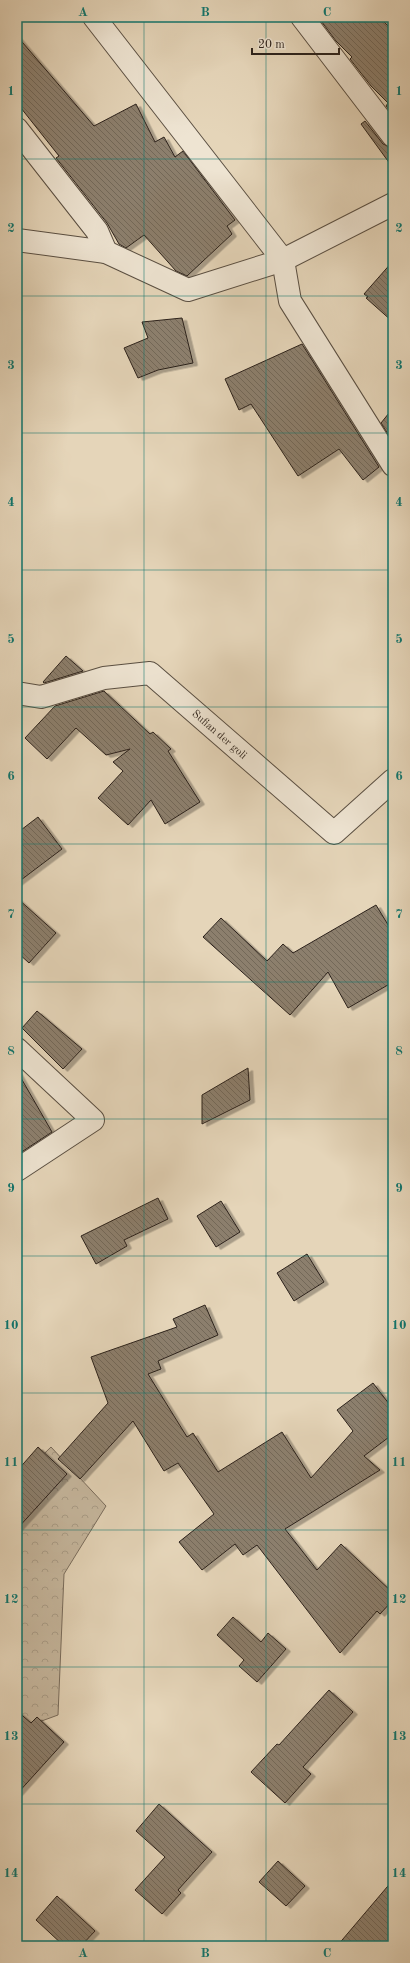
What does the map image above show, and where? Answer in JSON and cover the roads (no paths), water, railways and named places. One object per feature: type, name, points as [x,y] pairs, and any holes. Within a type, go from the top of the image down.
[{"type":"street","points":[[94,17],[283,260],[290,301],[393,465]]},
{"type":"street","points":[[302,17],[393,136]]},
{"type":"street","points":[[17,129],[97,231],[106,252]]},
{"type":"street","points":[[17,240],[106,252],[188,290],[283,260],[393,204]]},
{"type":"street","name":"Sufian der goli","points":[[17,693],[41,697],[104,678],[150,673],[334,833],[393,780]]},
{"type":"street","points":[[17,1049],[93,1120],[17,1170]]}]
